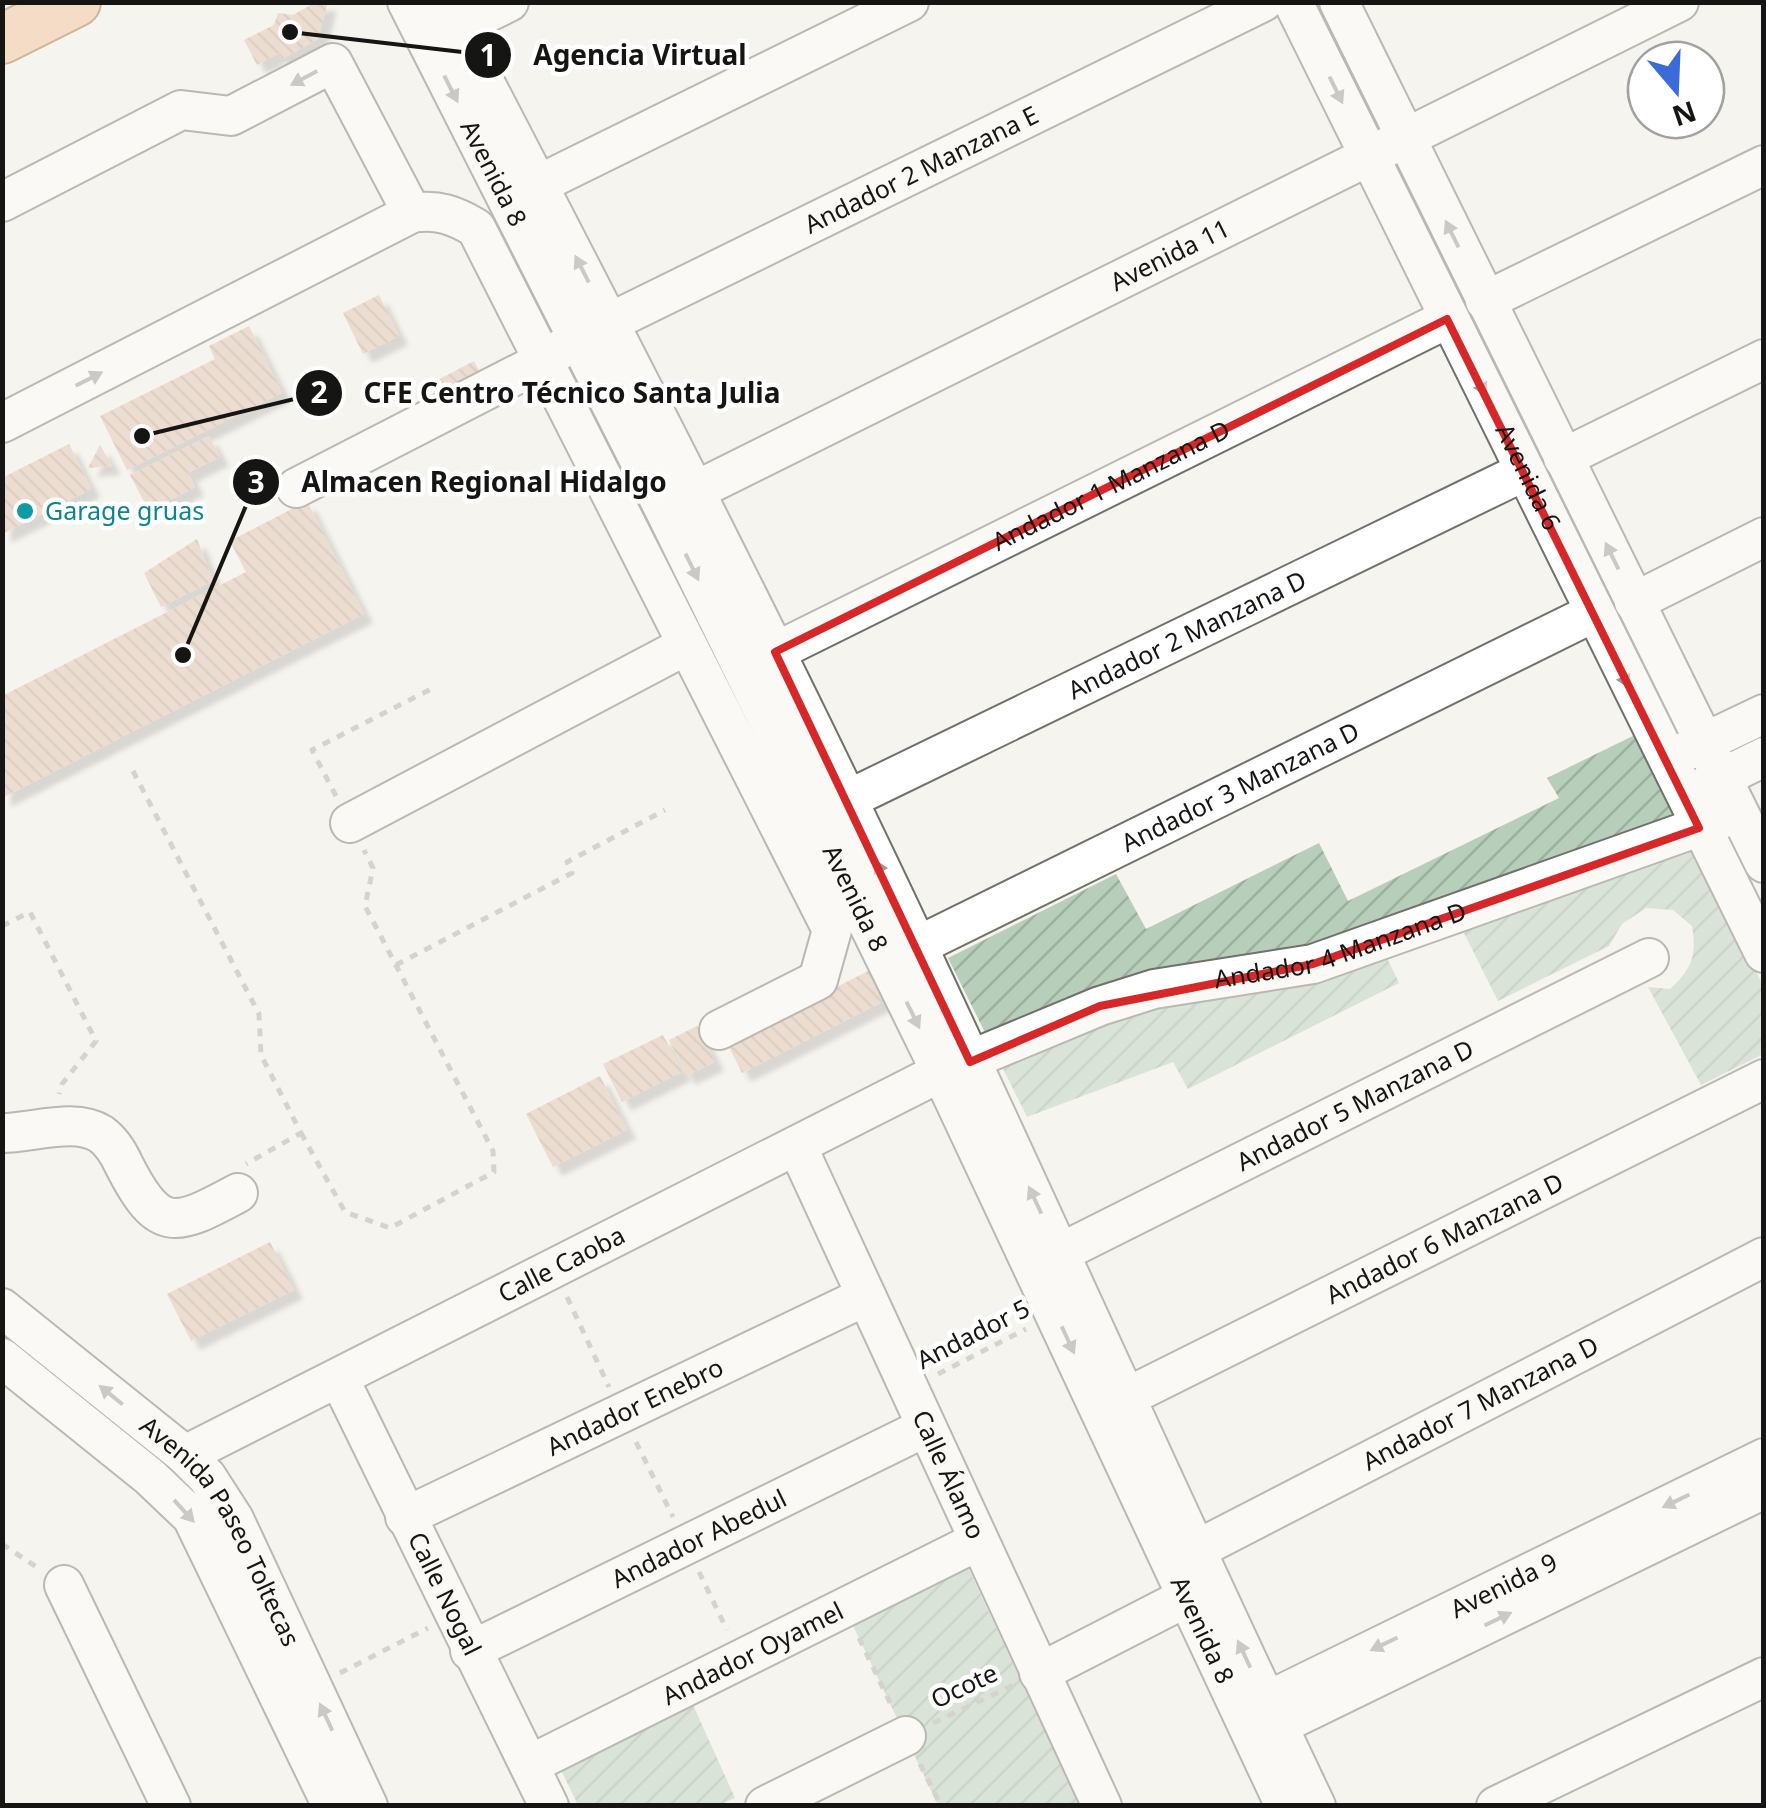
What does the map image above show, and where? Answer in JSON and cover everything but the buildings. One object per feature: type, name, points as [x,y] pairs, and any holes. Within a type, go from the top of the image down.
[{"type":"main road","points":[[2,39],[76,2]]},
{"type":"street","name":"Avenida 8","points":[[407,2],[524,192]]},
{"type":"street","points":[[450,16],[509,2]]},
{"type":"street","points":[[524,192],[909,2]]},
{"type":"street","name":"Andador 2 Manzana E","points":[[296,488],[543,361],[594,330],[1263,2]]},
{"type":"street","name":"Avenida 6","points":[[1294,2],[1447,319],[1764,953]]},
{"type":"street","name":"Avenida 6","points":[[1338,2],[1764,863]]},
{"type":"street","name":"Avenida 11","points":[[678,500],[1679,2]]},
{"type":"street","name":"Avenida 8","points":[[450,16],[524,192],[956,1067],[1056,1314],[1187,1598],[1259,1720],[1316,1806]]},
{"type":"street","points":[[2,202],[181,110],[231,116],[333,63],[412,213]]},
{"type":"street","points":[[1486,300],[1764,164]]},
{"type":"street","points":[[2,423],[412,213],[444,212],[476,228],[832,930],[818,980],[719,1030]]},
{"type":"street","name":"Andador 1 Manzana D","points":[[775,652],[1447,319]]},
{"type":"street","points":[[1563,458],[1764,358]]},
{"type":"street","name":"Andador 2 Manzana D","points":[[847,800],[1525,471]]},
{"type":"street","name":"Avenida 8","points":[[678,500],[775,652],[847,800],[902,954]]},
{"type":"street","points":[[1634,602],[1764,538]]},
{"type":"street","name":"Andador 3 Manzana D","points":[[902,954],[1593,614]]},
{"type":"street","points":[[350,823],[688,645]]},
{"type":"street","points":[[1666,762],[1764,714]]},
{"type":"street","points":[[1691,812],[1721,778],[1764,756]]},
{"type":"street","name":"Andador 4 Manzana D","points":[[956,1067],[1100,1006],[1154,989],[1313,964],[1691,812],[1738,812]]},
{"type":"street","name":"Andador 5 Manzana D","points":[[1060,1253],[1649,958]]},
{"type":"street","name":"Avenida 8","points":[[956,1067],[1060,1253],[1196,1550],[1259,1720],[1285,1806]]},
{"type":"street","name":"Calle Caoba","points":[[185,1455],[956,1067]]},
{"type":"street","name":"Andador 6 Manzana D","points":[[1127,1397],[1764,1079]]},
{"type":"street","points":[[2,1133],[38,1133],[52,1126],[76,1126],[100,1134],[116,1150],[143,1202],[157,1216],[174,1221],[197,1216],[238,1194]]},
{"type":"street","name":"Calle Álamo","points":[[797,1146],[1102,1806]]},
{"type":"street","name":"Andador 7 Manzana D","points":[[1196,1550],[1764,1257]]},
{"type":"street","name":"Andador Enebro","points":[[406,1517],[866,1296]]},
{"type":"street","name":"Avenida Paseo Toltecas","points":[[2,1308],[207,1477],[234,1518],[368,1806]]},
{"type":"street","name":"Avenida Paseo Toltecas","points":[[2,1358],[150,1477],[192,1517],[332,1806]]},
{"type":"street","points":[[52,1397],[76,1367]]},
{"type":"street","name":"Calle Nogal","points":[[340,1380],[470,1652],[549,1806]]},
{"type":"street","name":"Andador Abedul","points":[[470,1652],[926,1427]]},
{"type":"street","name":"Avenida 9","points":[[1259,1720],[1764,1458]]},
{"type":"street","name":"Avenida 9","points":[[1259,1720],[1764,1489]]},
{"type":"street","name":"Andador Oyamel","points":[[529,1765],[978,1540]]},
{"type":"street","points":[[64,1586],[171,1806]]},
{"type":"street","points":[[1039,1674],[1187,1598]]},
{"type":"street","points":[[1496,1806],[1764,1678]]},
{"type":"street","points":[[766,1806],[906,1736]]},
{"type":"path","points":[[133,771],[258,1014],[262,1055],[344,1212],[390,1228],[494,1172],[493,1152],[365,906],[373,868],[312,750],[433,688]]},
{"type":"path","points":[[396,966],[572,873],[567,862],[664,810]]},
{"type":"path","points":[[2,926],[30,912],[96,1041],[62,1084],[52,1126]]},
{"type":"path","points":[[238,1194],[240,1168],[302,1133]]},
{"type":"path","points":[[553,1268],[741,1660]]},
{"type":"path","name":"Andador 5","points":[[909,1389],[1056,1314]]},
{"type":"path","points":[[2,1544],[64,1586]]},
{"type":"path","points":[[312,1687],[453,1616]]},
{"type":"path","name":"Ocote","points":[[906,1736],[1039,1674]]},
{"type":"highlighted area","points":[[1447,319],[1699,828],[1313,964],[1100,1006],[970,1062],[775,652]]},
{"type":"green space","points":[[1641,732],[1763,986],[1763,1054],[1701,1085],[1648,987],[1670,989],[1691,961],[1692,926],[1673,910],[1646,908],[1622,924],[1609,946],[1498,1001],[1464,933],[1386,956],[1399,983],[1188,1089],[1173,1062],[1027,1117],[948,958],[1116,874],[1146,929],[1319,843],[1348,901],[1559,798],[1547,778]]},
{"type":"green space","points":[[965,1561],[1079,1804],[1075,1806],[938,1805],[848,1615]]},
{"type":"green space","points":[[689,1696],[735,1798],[719,1805],[578,1805],[556,1760]]},
{"type":"place","name":"Agencia Virtual","points":[[290,32]]},
{"type":"place","name":"CFE Centro Técnico Santa Julia","points":[[142,436]]},
{"type":"place","name":"Garage gruas","points":[[25,511]]},
{"type":"place","name":"Almacen Regional Hidalgo","points":[[183,655]]}]
